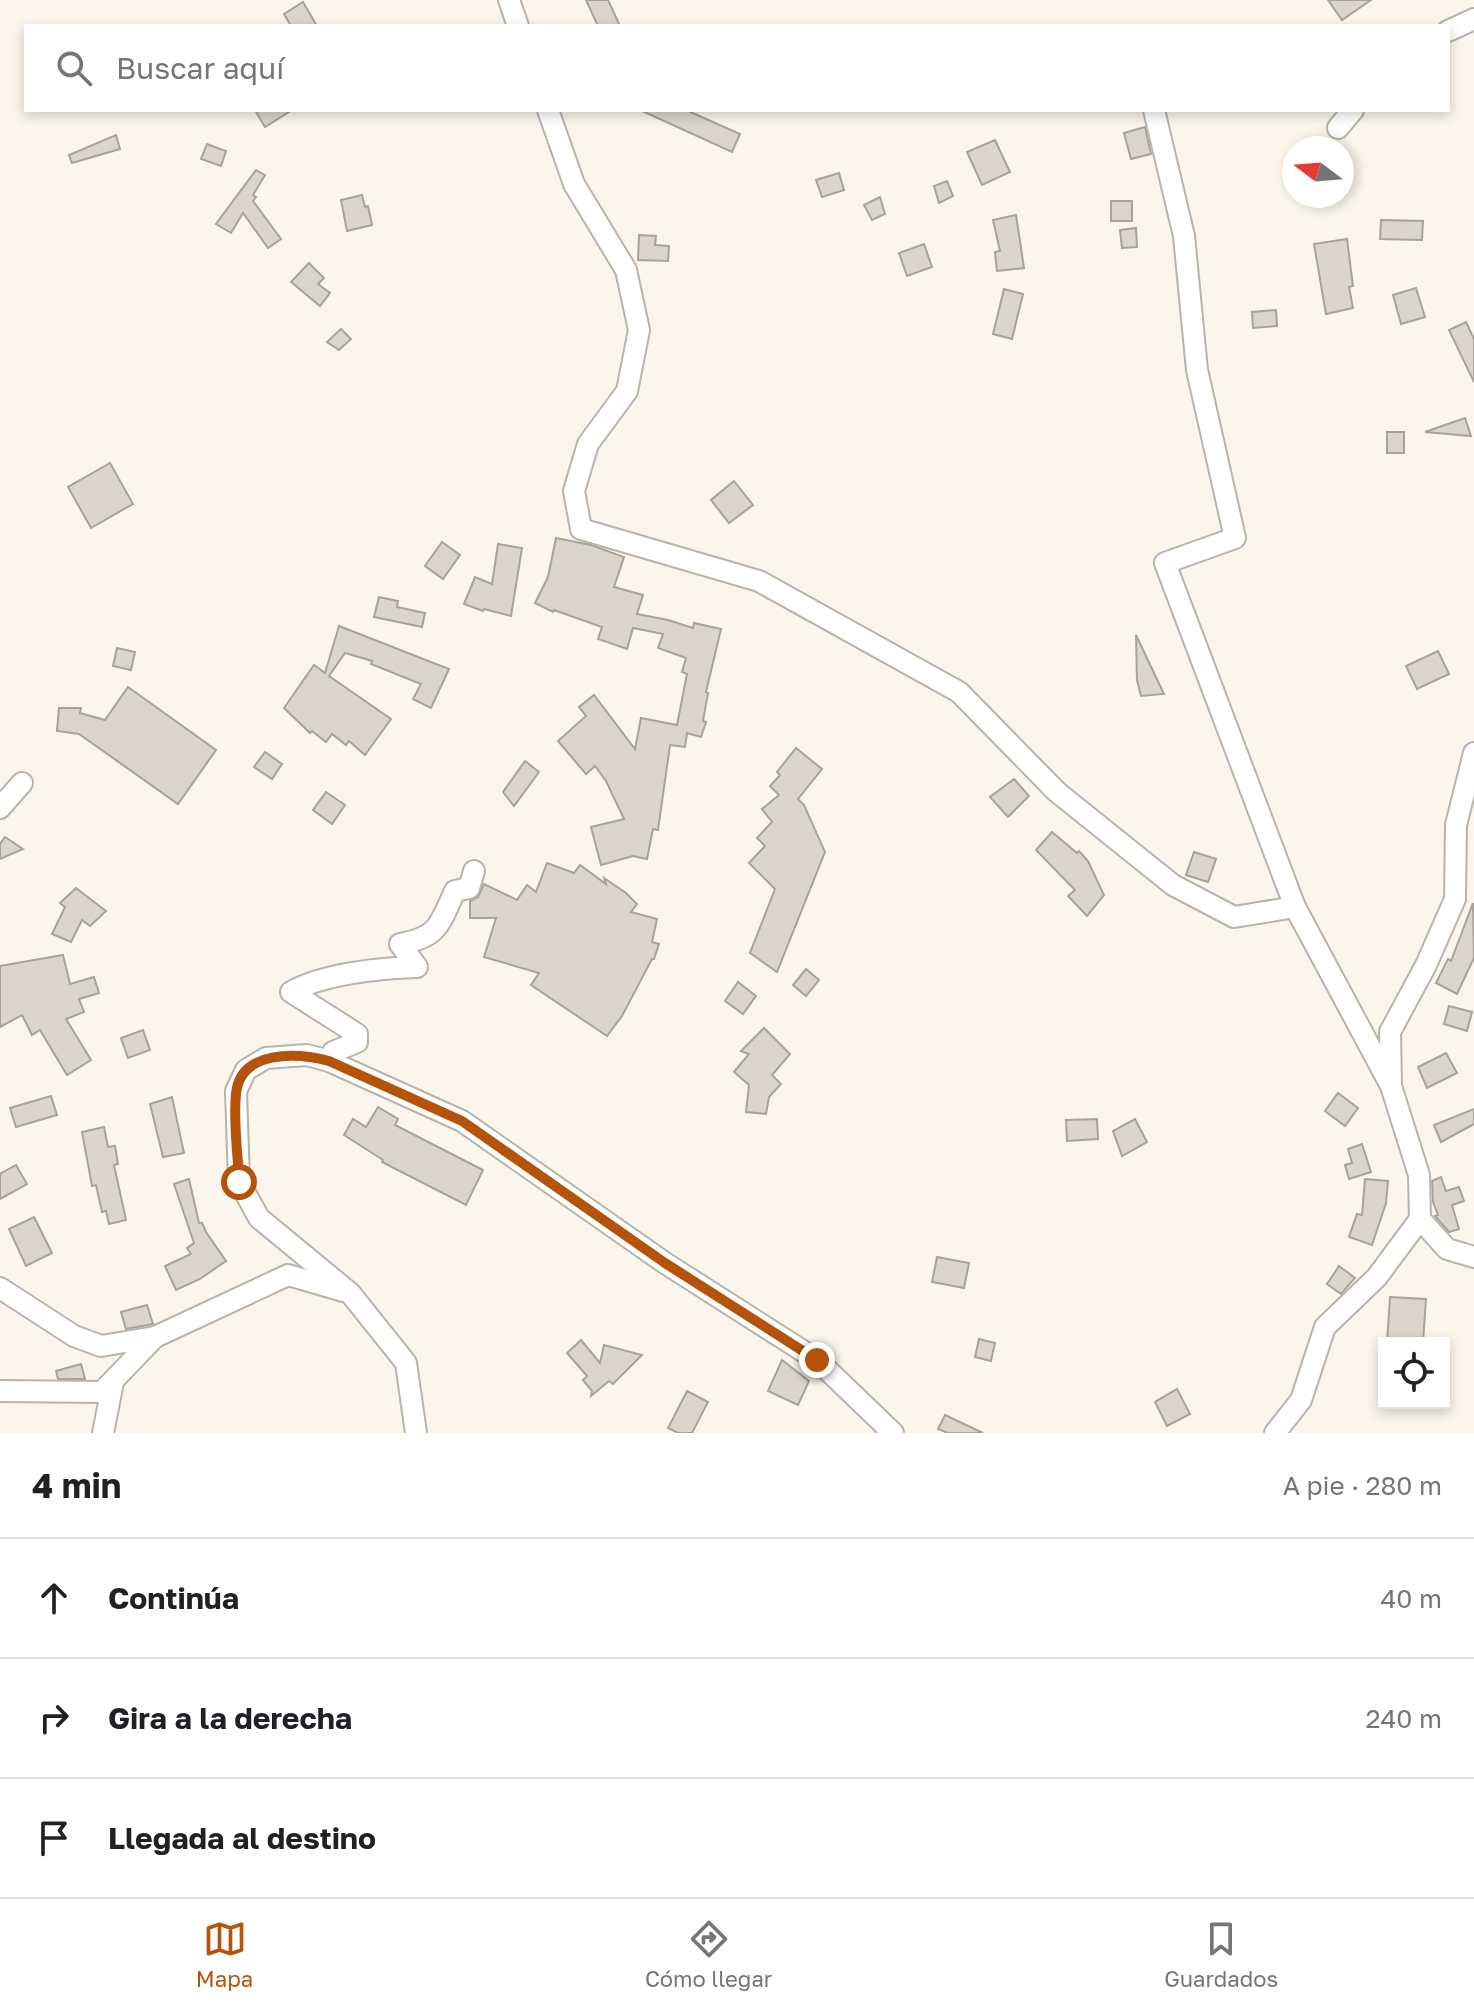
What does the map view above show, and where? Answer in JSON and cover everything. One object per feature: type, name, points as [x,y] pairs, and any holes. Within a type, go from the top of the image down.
[{"type":"street","points":[[509,0],[517,24]]},
{"type":"street","points":[[1450,30],[1474,19]]},
{"type":"street","points":[[549,112],[574,184],[626,270],[639,330],[627,391],[588,444],[574,491],[581,529],[759,581],[959,692],[1057,792],[1173,885],[1234,917],[1295,907]]},
{"type":"street","points":[[1154,112],[1184,236],[1197,370],[1235,538],[1165,563],[1295,907],[1391,1086],[1419,1175],[1420,1219],[1377,1277],[1325,1327],[1301,1400],[1279,1431]]},
{"type":"street","points":[[1338,128],[1351,112]]},
{"type":"street","points":[[1391,1086],[1390,1032],[1426,965],[1455,899],[1456,825],[1474,753]]},
{"type":"street","points":[[0,808],[22,783]]},
{"type":"street","points":[[329,1061],[333,1052],[357,1042],[357,1034],[291,992],[307,983],[391,968],[417,967],[400,944],[420,941],[436,932],[455,891],[469,888],[474,871]]},
{"type":"street","points":[[416,1433],[406,1363],[350,1293],[259,1218],[239,1182],[236,1091],[246,1070],[266,1058],[307,1055],[329,1061],[462,1121],[665,1263],[817,1360],[893,1433]]},
{"type":"street","points":[[1420,1219],[1447,1249],[1474,1257]]},
{"type":"street","points":[[0,1288],[74,1336],[101,1346],[155,1337],[288,1275],[350,1293]]},
{"type":"street","points":[[0,1391],[102,1392],[155,1337]]},
{"type":"street","points":[[103,1433],[113,1382]]},
{"type":"building","points":[[586,0],[608,0],[619,24],[597,24]]},
{"type":"building","points":[[1328,0],[1371,0],[1342,20]]},
{"type":"building","points":[[303,2],[316,24],[290,24],[284,14]]},
{"type":"building","points":[[256,112],[289,112],[265,127]]},
{"type":"building","points":[[644,112],[690,112],[740,134],[732,152]]},
{"type":"building","points":[[1145,127],[1151,154],[1131,159],[1124,133]]},
{"type":"building","points":[[116,135],[120,149],[72,163],[69,155]]},
{"type":"building","points":[[995,140],[1010,172],[982,185],[967,152]]},
{"type":"building","points":[[207,144],[226,151],[221,166],[201,159]]},
{"type":"building","points":[[256,170],[265,175],[253,195],[256,197],[253,201],[281,239],[268,248],[243,213],[231,233],[216,224]]},
{"type":"building","points":[[839,173],[844,190],[822,197],[816,180]]},
{"type":"building","points":[[947,181],[953,196],[939,203],[934,186]]},
{"type":"building","points":[[362,195],[372,225],[347,231],[341,200]]},
{"type":"building","points":[[880,197],[885,214],[872,220],[864,205]]},
{"type":"building","points":[[1111,201],[1132,201],[1132,221],[1111,221]]},
{"type":"building","points":[[1016,215],[1024,268],[997,271],[995,252],[1000,251],[993,220]]},
{"type":"building","points":[[1381,220],[1423,221],[1422,240],[1380,239]]},
{"type":"building","points":[[1136,228],[1137,247],[1122,248],[1120,230]]},
{"type":"building","points":[[639,235],[656,236],[655,245],[669,246],[668,261],[638,260]]},
{"type":"building","points":[[1347,239],[1353,308],[1326,314],[1314,244]]},
{"type":"building","points":[[924,244],[932,267],[907,276],[899,253]]},
{"type":"building","points":[[309,263],[324,278],[318,284],[330,293],[320,306],[291,282]]},
{"type":"building","points":[[1416,288],[1425,317],[1401,324],[1393,295]]},
{"type":"building","points":[[1004,289],[1023,294],[1012,339],[993,334]]},
{"type":"building","points":[[1276,310],[1277,326],[1253,328],[1252,312]]},
{"type":"building","points":[[1466,322],[1474,339],[1474,382],[1449,330]]},
{"type":"building","points":[[341,329],[351,339],[339,350],[327,342]]},
{"type":"building","points":[[1465,418],[1471,436],[1425,432]]},
{"type":"building","points":[[1387,432],[1404,432],[1404,453],[1387,453]]},
{"type":"building","points":[[110,463],[133,504],[91,528],[68,487]]},
{"type":"building","points":[[734,481],[753,505],[729,523],[711,500]]},
{"type":"building","points":[[556,538],[591,545],[624,557],[614,587],[643,595],[637,614],[693,628],[694,623],[721,629],[706,692],[703,721],[706,722],[701,737],[687,733],[685,747],[670,745],[658,830],[653,829],[647,859],[633,856],[601,865],[591,827],[624,819],[606,781],[595,766],[586,774],[558,741],[586,716],[579,707],[594,695],[635,749],[641,718],[677,725],[687,674],[682,672],[686,658],[658,648],[663,634],[633,628],[627,649],[598,639],[602,627],[553,612],[535,603],[548,577]]},
{"type":"building","points":[[442,542],[460,555],[443,579],[425,566]]},
{"type":"building","points":[[498,544],[522,548],[511,616],[464,604],[475,577],[492,584]]},
{"type":"building","points":[[379,597],[398,601],[397,607],[425,613],[422,627],[374,617]]},
{"type":"building","points":[[339,626],[449,669],[431,708],[413,699],[421,684],[371,664],[372,661],[345,653],[329,676],[391,719],[365,755],[349,741],[346,745],[332,734],[326,742],[312,731],[310,733],[284,708],[314,665],[325,673]]},
{"type":"building","points":[[1136,635],[1164,694],[1141,696],[1137,680]]},
{"type":"building","points":[[117,648],[135,652],[131,670],[113,666]]},
{"type":"building","points":[[1438,651],[1449,674],[1417,689],[1406,666]]},
{"type":"building","points":[[128,687],[216,750],[178,804],[79,734],[57,731],[59,708],[81,708],[80,713],[105,720]]},
{"type":"building","points":[[796,748],[822,769],[798,799],[804,805],[825,852],[777,972],[750,953],[775,889],[749,863],[765,846],[757,838],[772,822],[762,809],[779,795],[770,786]]},
{"type":"building","points":[[265,752],[282,764],[272,779],[254,767]]},
{"type":"building","points":[[525,761],[539,772],[514,806],[503,792]]},
{"type":"building","points":[[1014,779],[1029,796],[1008,817],[990,797]]},
{"type":"building","points":[[326,792],[345,805],[332,824],[313,810]]},
{"type":"building","points":[[1052,832],[1088,861],[1104,895],[1087,916],[1068,896],[1075,890],[1036,850]]},
{"type":"building","points":[[5,837],[23,849],[0,859],[0,844]]},
{"type":"building","points":[[1194,852],[1216,859],[1208,882],[1186,875]]},
{"type":"building","points":[[547,863],[574,873],[580,865],[606,884],[604,878],[626,893],[637,904],[631,912],[657,919],[652,942],[659,944],[654,959],[607,1036],[531,985],[539,973],[484,957],[496,918],[470,918],[470,901],[478,897],[484,884],[517,900],[527,885],[536,892]]},
{"type":"building","points":[[76,888],[106,911],[90,926],[82,920],[71,942],[52,934],[65,907],[60,903]]},
{"type":"building","points":[[1473,903],[1474,958],[1457,994],[1436,983],[1448,959],[1451,961]]},
{"type":"building","points":[[63,955],[70,984],[94,977],[99,993],[79,999],[84,1012],[66,1019],[91,1060],[67,1075],[40,1030],[32,1035],[22,1015],[0,1027],[0,966]]},
{"type":"building","points":[[806,969],[819,980],[806,996],[793,985]]},
{"type":"building","points":[[738,982],[756,996],[743,1014],[725,1001]]},
{"type":"building","points":[[1449,1006],[1472,1012],[1467,1031],[1444,1024]]},
{"type":"building","points":[[764,1028],[790,1054],[772,1075],[781,1084],[769,1097],[766,1114],[746,1112],[749,1085],[734,1072],[749,1054],[741,1051]]},
{"type":"building","points":[[143,1030],[150,1050],[128,1058],[121,1038]]},
{"type":"building","points":[[1446,1053],[1457,1073],[1427,1088],[1418,1067]]},
{"type":"building","points":[[1338,1093],[1358,1108],[1345,1126],[1325,1111]]},
{"type":"building","points":[[51,1096],[57,1115],[16,1127],[10,1108]]},
{"type":"building","points":[[172,1097],[184,1153],[163,1157],[150,1104]]},
{"type":"building","points":[[378,1107],[398,1119],[395,1125],[483,1170],[466,1205],[382,1162],[344,1135],[353,1119],[366,1127]]},
{"type":"building","points":[[1474,1109],[1474,1124],[1441,1142],[1434,1125]]},
{"type":"building","points":[[1097,1119],[1098,1139],[1067,1141],[1066,1120]]},
{"type":"building","points":[[1135,1119],[1147,1142],[1122,1156],[1113,1131]]},
{"type":"building","points":[[104,1127],[108,1147],[115,1146],[118,1164],[114,1165],[126,1220],[109,1224],[106,1211],[102,1212],[96,1185],[92,1186],[82,1132]]},
{"type":"building","points":[[1362,1144],[1371,1172],[1349,1179],[1345,1165],[1352,1163],[1348,1149]]},
{"type":"building","points":[[16,1165],[27,1184],[0,1199],[0,1174]]},
{"type":"building","points":[[1441,1177],[1446,1191],[1459,1187],[1464,1201],[1452,1205],[1459,1229],[1449,1232],[1435,1216],[1438,1215],[1433,1202],[1432,1181]]},
{"type":"building","points":[[189,1179],[199,1223],[202,1223],[226,1261],[200,1279],[176,1290],[165,1266],[191,1254],[187,1248],[194,1243],[174,1184]]},
{"type":"building","points":[[1365,1179],[1388,1181],[1386,1203],[1372,1245],[1349,1237],[1357,1214],[1362,1215]]},
{"type":"building","points":[[34,1217],[52,1253],[26,1266],[9,1229]]},
{"type":"building","points":[[937,1257],[969,1263],[964,1288],[932,1282]]},
{"type":"building","points":[[1339,1266],[1355,1278],[1341,1294],[1327,1284]]},
{"type":"building","points":[[1390,1297],[1426,1299],[1423,1337],[1387,1337]]},
{"type":"building","points":[[147,1305],[153,1324],[126,1329],[121,1312]]},
{"type":"building","points":[[979,1339],[995,1343],[991,1361],[975,1357]]},
{"type":"building","points":[[581,1340],[600,1363],[604,1345],[642,1355],[613,1384],[609,1381],[591,1396],[592,1391],[583,1380],[587,1376],[567,1353]]},
{"type":"building","points":[[782,1360],[809,1381],[798,1405],[768,1391]]},
{"type":"building","points":[[81,1364],[85,1379],[58,1379],[56,1371]]},
{"type":"building","points":[[1177,1389],[1190,1414],[1167,1426],[1155,1402]]},
{"type":"building","points":[[687,1391],[708,1402],[692,1433],[678,1433],[668,1428]]},
{"type":"building","points":[[945,1415],[983,1433],[948,1433],[938,1429]]},
{"type":"route","points":[[239,1182],[236,1091],[246,1070],[266,1058],[307,1055],[329,1061],[462,1121],[665,1263],[817,1360]]}]
